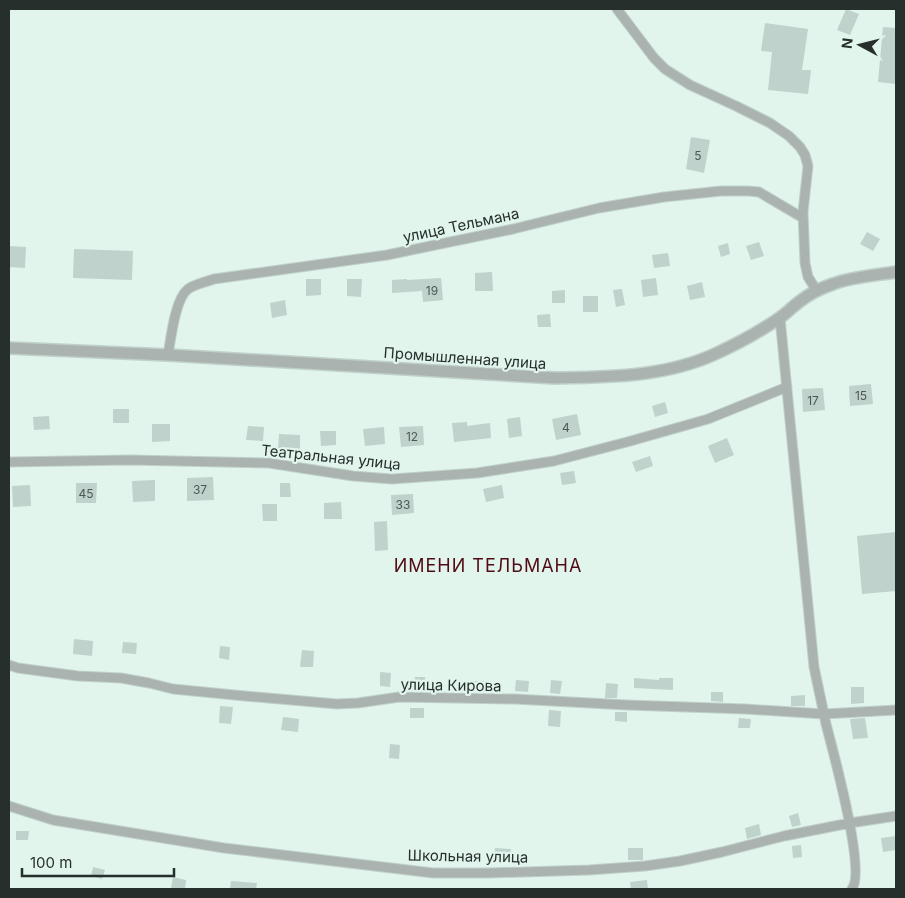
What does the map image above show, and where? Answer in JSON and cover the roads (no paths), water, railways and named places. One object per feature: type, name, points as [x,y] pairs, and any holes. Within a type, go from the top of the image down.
[{"type":"street","points":[[617,9],[654,58],[665,69],[690,85],[770,123],[789,136],[800,147],[805,155],[808,166],[803,218],[805,263],[808,277],[817,291]]},
{"type":"street","name":"улица Тельмана","points":[[168,355],[182,296],[189,288],[214,279],[387,255],[512,229],[599,208],[721,190],[759,192],[803,218]]},
{"type":"street","name":"Промышленная улица","points":[[9,348],[168,355],[555,378],[604,377],[655,372],[687,365],[747,338],[780,318],[799,302],[817,291],[835,283],[896,272]]},
{"type":"street","points":[[780,318],[814,668],[850,823],[856,868],[856,880],[852,889]]},
{"type":"street","name":"Театральная улица","points":[[9,462],[130,460],[269,463],[353,476],[392,479],[477,473],[554,461],[636,440],[708,419],[787,387]]},
{"type":"street","name":"улица Кирова","points":[[9,665],[18,668],[78,676],[121,678],[150,682],[173,689],[337,704],[399,697],[516,699],[824,714],[896,710]]},
{"type":"street","name":"Школьная улица","points":[[9,806],[53,820],[224,848],[433,872],[488,873],[589,870],[645,866],[722,852],[784,836],[896,816]]},
{"type":"district","name":"ИМЕНИ ТЕЛЬМАНА","points":[[488,565]]}]
